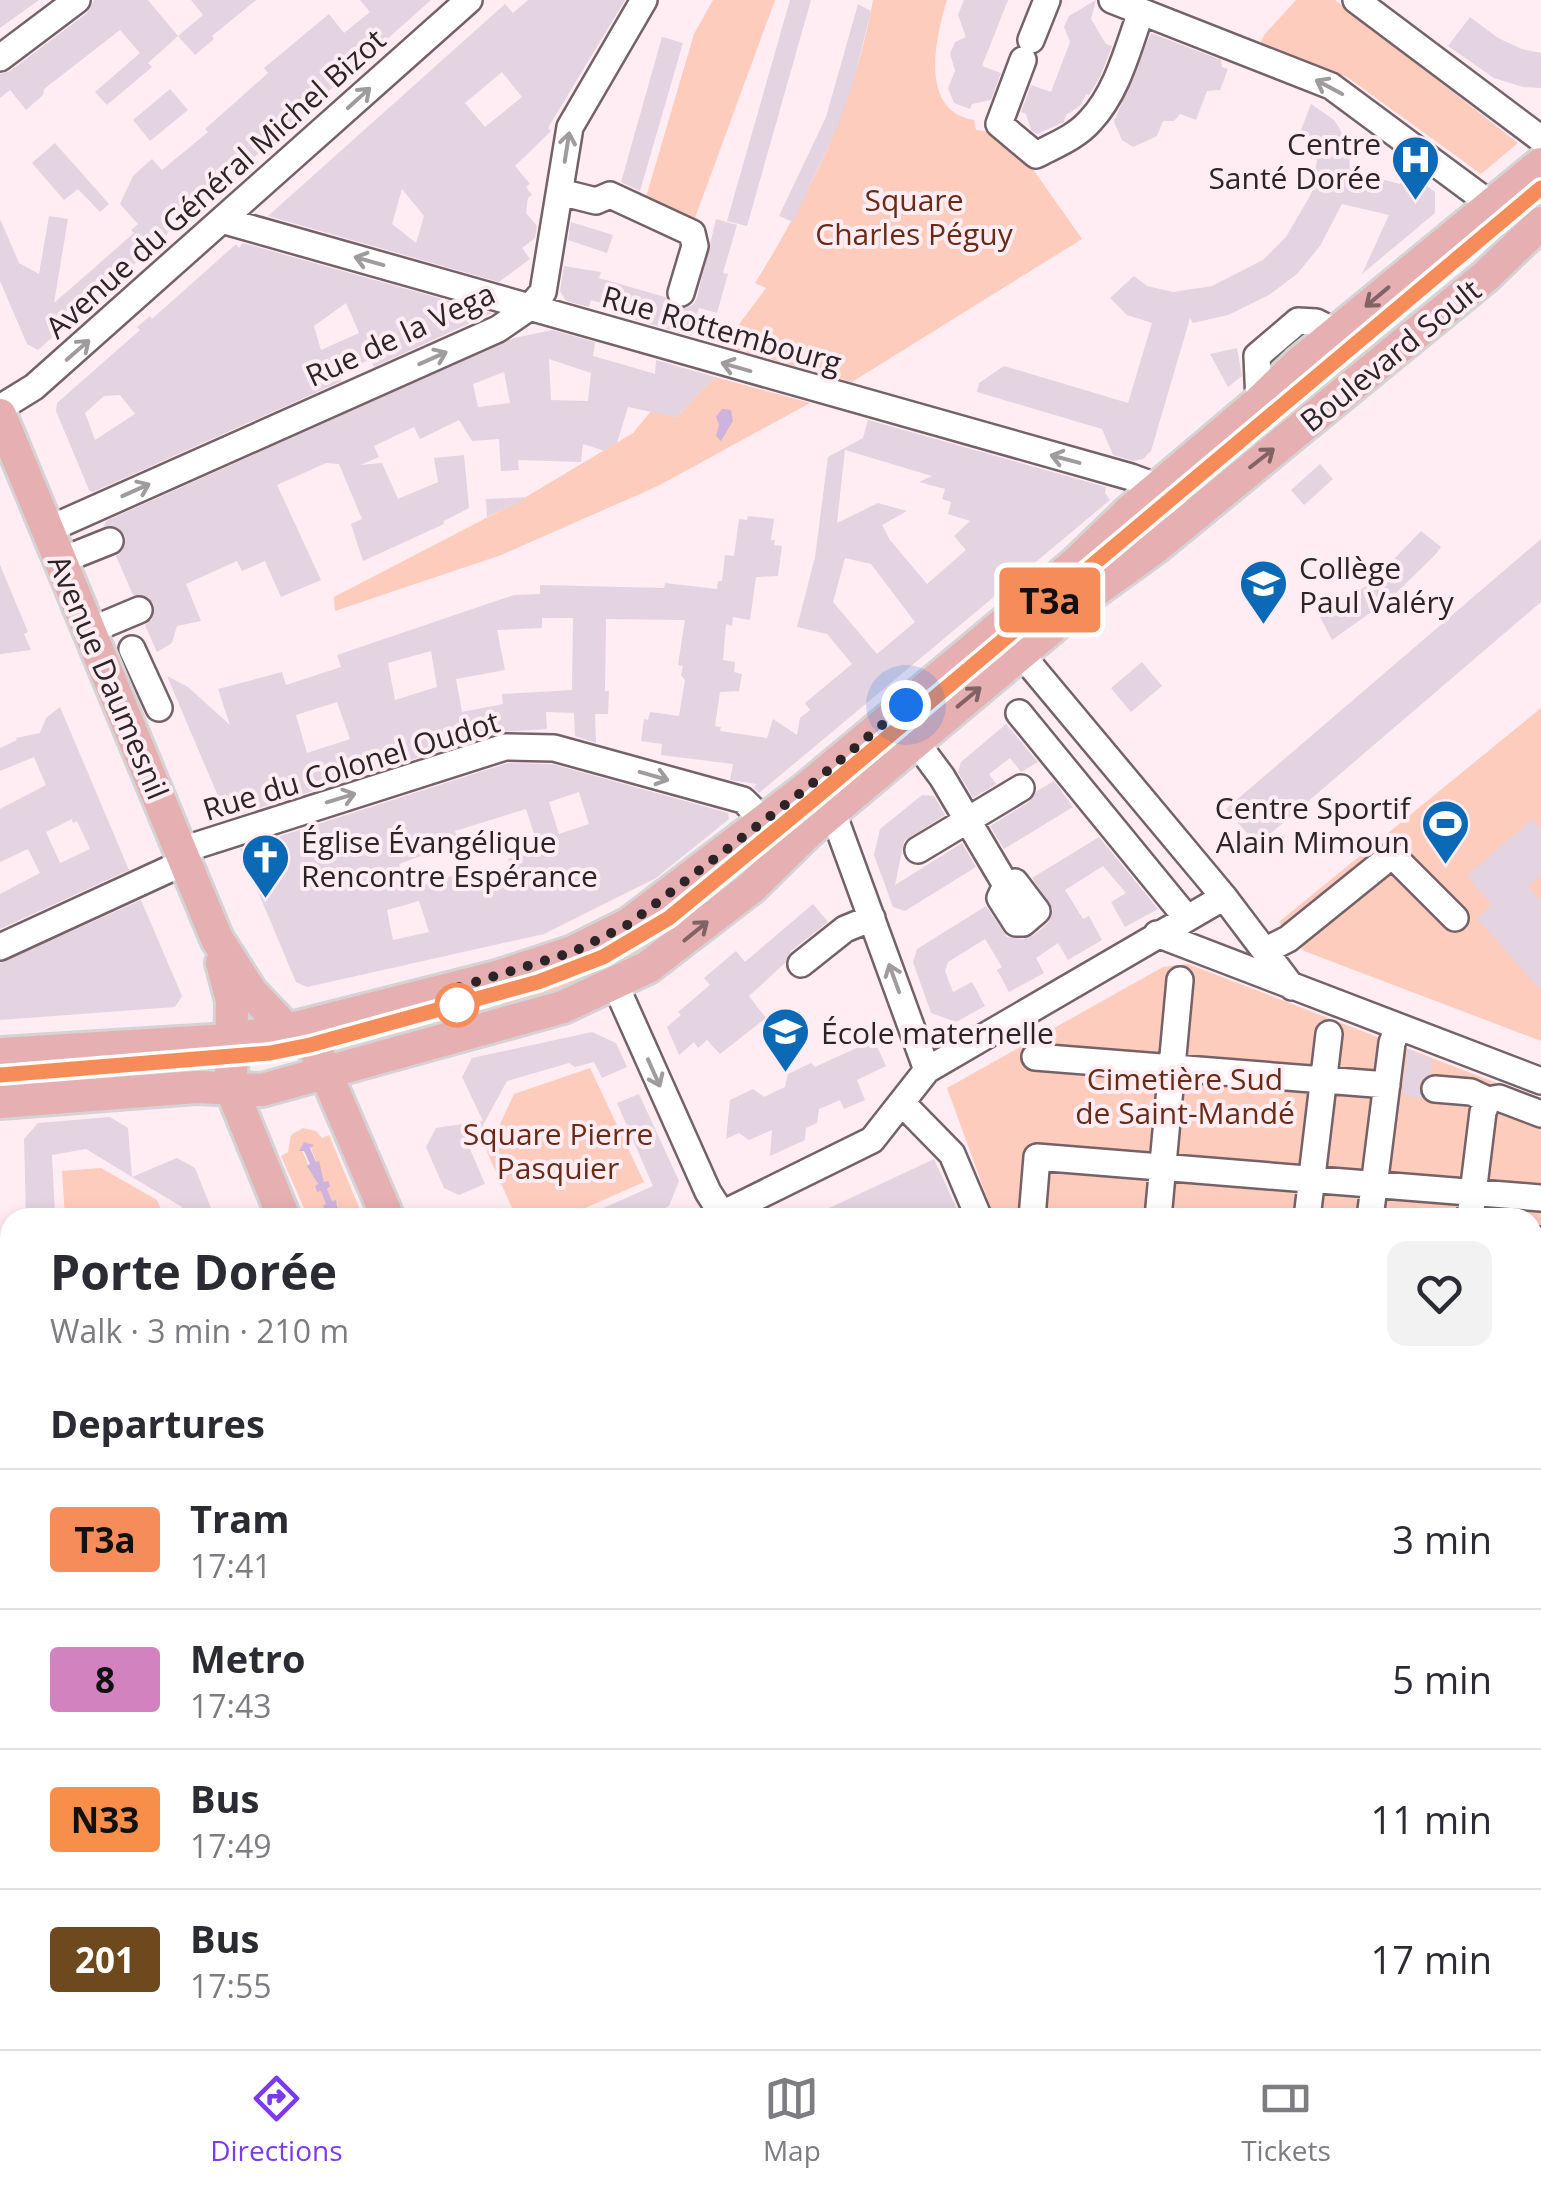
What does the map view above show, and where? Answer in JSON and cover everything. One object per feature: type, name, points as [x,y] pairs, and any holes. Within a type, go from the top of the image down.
[{"type":"main road","name":"Boulevard Soult","points":[[0,1054],[240,1038],[287,1030],[497,978],[573,952],[629,924],[764,821],[1076,563],[1336,332],[1541,164]]},
{"type":"main road","name":"Boulevard Soult","points":[[0,1102],[187,1088],[262,1090],[564,1007],[648,966],[752,887],[916,742],[1486,276],[1541,223]]},
{"type":"main road","name":"Avenue Daumesnil","points":[[0,411],[218,939],[240,1038],[231,1088],[280,1208]]},
{"type":"main road","name":"Avenue Daumesnil","points":[[218,939],[251,992],[287,1030],[310,1045],[384,1208]]},
{"type":"street","points":[[0,58],[77,0]]},
{"type":"street","name":"Avenue du Général Michel Bizot","points":[[0,411],[34,387],[225,220],[470,0]]},
{"type":"street","name":"Rue de la Vega","points":[[47,530],[498,329],[530,307],[544,292],[570,127],[644,0]]},
{"type":"street","points":[[1047,0],[999,124],[1036,155],[1090,122],[1119,71],[1141,12]]},
{"type":"street","points":[[1112,0],[1332,86],[1492,206]]},
{"type":"street","points":[[1356,0],[1541,139]]},
{"type":"street","points":[[560,192],[596,202],[610,194],[692,233],[694,246],[681,293]]},
{"type":"street","name":"Rue Rottembourg","points":[[225,220],[1158,487]]},
{"type":"street","points":[[1158,487],[1187,520]]},
{"type":"street","points":[[60,561],[110,541]]},
{"type":"street","points":[[95,646],[140,610]]},
{"type":"street","points":[[95,646],[142,645],[168,704],[127,722]]},
{"type":"street","points":[[1021,654],[1224,896],[1292,987]]},
{"type":"street","points":[[1019,713],[1186,918]]},
{"type":"street","points":[[916,742],[1006,885]]},
{"type":"street","name":"Rue du Colonel Oudot","points":[[0,947],[184,856],[505,747],[554,748],[743,800],[764,821]]},
{"type":"street","points":[[918,850],[1021,788]]},
{"type":"street","points":[[833,813],[927,1070]]},
{"type":"street","points":[[1266,950],[1288,939],[1392,854],[1455,918]]},
{"type":"street","points":[[742,1208],[872,1140],[927,1070],[1224,896]]},
{"type":"street","points":[[802,964],[845,929],[872,918]]},
{"type":"street","points":[[1157,934],[1541,1081]]},
{"type":"street","points":[[1159,1208],[1180,980]]},
{"type":"street","points":[[615,984],[708,1192],[725,1208]]},
{"type":"street","points":[[1371,1208],[1386,1086],[1398,1027]]},
{"type":"street","points":[[1309,1208],[1329,1034]]},
{"type":"street","points":[[1035,1057],[1386,1086]]},
{"type":"street","points":[[1434,1089],[1470,1092],[1488,1100],[1500,1098],[1541,1114]]},
{"type":"street","points":[[1471,1205],[1483,1112],[1488,1100]]},
{"type":"street","points":[[903,1104],[952,1154],[975,1208]]},
{"type":"street","points":[[1033,1208],[1037,1157],[1374,1184],[1471,1205],[1541,1198]]},
{"type":"green space","points":[[713,0],[775,0],[695,218],[644,204],[694,34]]},
{"type":"green space","name":"Square Charles Péguy","points":[[873,0],[947,0],[938,34],[935,71],[945,103],[957,114],[974,120],[976,130],[1002,139],[1020,161],[1030,165],[1082,239],[852,382],[731,348],[735,330],[766,288],[755,283],[828,147],[855,75]]},
{"type":"green space","points":[[1296,0],[1335,0],[1518,143],[1481,174],[1347,77],[1260,44]]},
{"type":"green space","points":[[715,377],[810,403],[658,486],[501,555],[335,611],[334,597],[521,500],[633,433],[652,410],[676,417]]},
{"type":"green space","points":[[1301,384],[1313,397],[1210,484],[1198,471]]},
{"type":"green space","points":[[1130,528],[1141,541],[747,872],[736,858]]},
{"type":"green space","name":"Centre Sportif Alain Mimoun","points":[[1541,708],[1541,1041],[1304,951],[1279,922]]},
{"type":"green space","points":[[727,866],[738,880],[638,962],[503,1015],[495,985]]},
{"type":"green space","name":"Cimetière Sud de Saint-Mandé","points":[[1188,964],[1541,1100],[1541,1208],[991,1208],[947,1088],[1163,967]]},
{"type":"green space","name":"Square Pierre Pasquier","points":[[590,1068],[644,1182],[585,1208],[512,1208],[487,1152],[514,1094]]},
{"type":"green space","points":[[303,1128],[316,1131],[322,1138],[329,1135],[359,1208],[335,1208],[336,1201],[332,1202],[309,1143],[301,1146],[302,1151],[318,1185],[315,1187],[321,1190],[328,1208],[304,1208],[281,1156],[288,1152],[291,1135]]},
{"type":"green space","points":[[101,1168],[157,1200],[160,1208],[64,1208],[62,1171]]},
{"type":"shaded area","points":[[722,409],[731,410],[733,421],[721,441],[716,436],[716,417]]},
{"type":"shaded area","points":[[304,1142],[314,1145],[310,1148],[337,1208],[324,1208],[321,1191],[317,1192],[318,1184],[307,1166],[310,1164],[304,1151],[299,1151]]},
{"type":"building","points":[[0,0],[39,0],[0,28]]},
{"type":"building","points":[[94,0],[148,0],[178,36],[148,63],[152,67],[107,105],[95,92],[140,53],[120,30],[44,89],[43,95],[26,110],[10,90],[0,98],[0,74],[10,71],[87,13]]},
{"type":"building","points":[[191,0],[256,0],[195,55],[178,36],[203,15]]},
{"type":"building","points":[[360,0],[431,0],[239,171],[235,165],[173,217],[167,235],[38,350],[27,344],[0,281],[0,219],[19,263],[39,274],[49,216],[68,219],[54,303],[134,233],[131,230],[138,224],[120,204],[133,176],[152,159],[162,170],[208,132],[205,129],[268,73],[264,68],[329,14],[344,33],[370,12]]},
{"type":"building","points":[[528,0],[625,0],[548,128],[551,131],[515,166],[530,184],[526,187],[532,195],[526,213],[537,226],[535,238],[522,248],[530,259],[499,282],[268,216],[505,4],[513,13]],"holes":[[[502,72],[522,97],[485,127],[465,103]],[[402,189],[424,216],[416,243],[392,224]]]},
{"type":"building","points":[[790,0],[811,0],[747,226],[727,221]]},
{"type":"building","points":[[964,0],[1008,0],[982,66],[1001,73],[991,100],[972,104],[970,109],[954,103],[948,88],[955,71],[950,54],[955,42],[966,37],[958,15]]},
{"type":"building","points":[[1096,0],[1091,19],[1106,44],[1112,46],[1100,77],[1064,122],[1037,134],[1021,112],[1031,85],[1051,92],[1070,42],[1064,27],[1069,16]]},
{"type":"building","points":[[858,4],[871,11],[854,80],[839,123],[793,222],[779,216],[826,117]]},
{"type":"building","points":[[1470,17],[1498,38],[1541,53],[1541,88],[1494,78],[1448,46]]},
{"type":"building","points":[[1151,33],[1221,60],[1222,67],[1228,69],[1220,90],[1207,91],[1196,120],[1180,114],[1174,121],[1163,121],[1157,136],[1133,147],[1122,140],[1114,122]]},
{"type":"building","points":[[662,37],[683,43],[640,191],[621,182]]},
{"type":"building","points":[[170,89],[188,110],[150,141],[133,120]]},
{"type":"building","points":[[1311,104],[1340,129],[1349,149],[1350,171],[1400,184],[1407,171],[1435,192],[1435,213],[1362,274],[1389,215],[1342,204],[1320,246],[1297,274],[1269,295],[1228,315],[1193,323],[1190,318],[1151,451],[1143,459],[1133,461],[1113,455],[1102,429],[977,392],[979,383],[1004,366],[1128,403],[1152,323],[1127,315],[1110,298],[1134,276],[1147,286],[1173,292],[1212,286],[1263,260],[1286,237],[1311,194],[1317,161],[1312,145],[1299,135]]},
{"type":"building","points":[[55,143],[109,204],[100,212],[78,189],[64,200],[32,163]]},
{"type":"building","points":[[716,219],[737,225],[723,273],[728,274],[717,313],[699,308],[691,336],[633,319],[635,313],[591,300],[589,307],[566,301],[560,291],[564,266],[601,272],[599,278],[665,297],[675,308],[693,305]]},
{"type":"building","points":[[571,222],[613,235],[607,253],[568,240]]},
{"type":"building","points":[[243,243],[492,313],[374,367],[371,359],[337,375],[342,381],[93,492],[89,490],[56,411],[57,403],[140,330],[137,327],[150,316],[152,319],[236,244],[239,248]],"holes":[[[346,303],[359,333],[321,350],[314,326]],[[120,395],[135,414],[95,440],[85,413],[104,396]]]},
{"type":"building","points":[[1407,300],[1415,309],[1379,338],[1371,330]]},
{"type":"building","points":[[552,330],[595,342],[593,356],[655,374],[656,360],[715,377],[676,417],[628,407],[617,443],[605,451],[583,444],[581,462],[518,460],[519,470],[501,471],[499,439],[472,441],[459,420],[420,439],[414,427],[374,446],[379,457],[360,465],[382,463],[398,499],[438,482],[434,458],[464,455],[469,508],[444,524],[363,561],[351,524],[362,519],[339,464],[326,463],[277,485],[321,580],[281,597],[265,561],[242,571],[237,561],[186,584],[201,621],[177,626],[172,643],[157,652],[145,625],[152,619],[154,605],[148,597],[133,595],[116,556],[123,550],[125,536],[119,528],[104,526],[106,521],[514,338]],"holes":[[[549,359],[591,373],[588,401],[551,400]],[[504,372],[510,403],[478,407],[473,384]]]},
{"type":"building","points":[[1237,348],[1242,376],[1228,387],[1210,354]]},
{"type":"building","points":[[868,420],[1106,487],[1110,500],[759,793],[754,788],[756,784],[730,780],[733,764],[661,755],[662,744],[641,741],[644,719],[648,720],[650,712],[679,716],[685,680],[681,675],[683,666],[678,665],[685,620],[606,619],[608,714],[595,714],[596,743],[575,736],[574,713],[546,712],[547,729],[500,732],[231,817],[226,815],[167,676],[188,687],[230,725],[218,689],[282,672],[286,685],[341,667],[337,655],[514,595],[540,594],[540,585],[664,588],[665,583],[717,589],[718,581],[722,581],[725,555],[734,556],[739,519],[747,520],[748,516],[774,519],[771,540],[782,546],[778,576],[756,577],[750,620],[733,617],[732,626],[726,624],[723,660],[735,662],[734,672],[742,674],[739,691],[720,692],[715,726],[721,727],[720,731],[767,738],[773,719],[797,735],[800,718],[810,710],[805,703],[852,664],[827,634],[797,627],[815,557],[828,457],[863,438]],"holes":[[[845,450],[932,476],[919,482],[945,489],[942,499],[951,502],[948,514],[970,521],[954,536],[966,550],[927,584],[882,525],[907,511],[878,503],[837,523]],[[845,558],[871,564],[915,622],[877,654],[833,602]],[[542,618],[573,618],[572,690],[502,694],[503,704],[462,712],[456,679],[505,670],[497,630],[542,628]],[[431,651],[437,687],[395,700],[388,663]],[[337,702],[350,739],[307,753],[296,715]]]},
{"type":"building","points":[[1320,464],[1333,479],[1304,505],[1291,490]]},
{"type":"building","points":[[529,497],[487,517],[486,499]]},
{"type":"building","points":[[1421,531],[1441,547],[1435,555],[1391,598],[1332,640],[1320,617],[1372,582]]},
{"type":"building","points":[[1541,539],[1541,602],[1257,845],[1226,809]]},
{"type":"building","points":[[0,565],[28,632],[24,634],[31,650],[0,654]]},
{"type":"building","points":[[1142,662],[1162,686],[1131,712],[1111,688]]},
{"type":"building","points":[[60,707],[129,870],[0,929],[0,894],[40,873],[28,849],[0,862],[0,809],[46,785],[34,757],[0,771],[0,748],[16,738],[40,733],[46,718]],"holes":[[[72,819],[73,823],[77,821],[90,849],[60,863],[46,832]]]},
{"type":"building","points":[[1006,724],[1038,762],[1021,772],[1010,758],[989,774],[996,784],[973,798],[958,772],[961,762]]},
{"type":"building","points":[[508,763],[552,764],[728,813],[729,819],[656,878],[544,934],[307,987],[296,982],[240,849]],"holes":[[[579,792],[589,824],[559,834],[549,802]],[[526,809],[539,849],[508,859],[513,874],[468,884],[465,872],[407,890],[399,864],[459,842],[455,831]],[[419,901],[429,932],[393,940],[387,910]]]},
{"type":"building","points":[[1054,781],[1073,807],[1004,849],[990,826]]},
{"type":"building","points":[[922,795],[934,796],[945,815],[904,841],[895,885],[962,843],[976,867],[905,911],[893,907],[874,855],[880,829]]},
{"type":"building","points":[[1532,819],[1541,829],[1541,875],[1528,886],[1541,901],[1541,990],[1477,918],[1492,905],[1467,876]]},
{"type":"building","points":[[1099,837],[1158,909],[1125,927],[1111,902],[1126,893],[1103,866],[1065,890],[1083,919],[1089,916],[1102,940],[1068,960],[1058,943],[1036,958],[1044,973],[1009,992],[997,970],[1002,967],[985,939],[948,962],[945,971],[953,992],[972,982],[985,1006],[956,1022],[931,1013],[913,962],[917,949],[986,906],[1007,937],[1023,939],[1034,935],[1048,923],[1053,910],[1032,878]]},
{"type":"building","points":[[141,900],[182,996],[175,1007],[0,1020],[0,963]]},
{"type":"building","points":[[813,904],[828,922],[791,951],[785,963],[749,996],[766,1018],[720,1054],[707,1040],[698,1048],[694,1042],[679,1055],[667,1027],[681,1015],[678,1012],[710,985],[704,978],[736,951],[745,962]]},
{"type":"building","points":[[592,1032],[616,1043],[627,1067],[602,1078],[594,1062],[575,1067],[569,1063],[507,1081],[470,1149],[485,1184],[459,1195],[444,1188],[426,1147],[436,1128],[483,1121],[462,1077],[472,1058]]},
{"type":"building","points":[[874,1040],[886,1066],[857,1080],[865,1100],[844,1109],[840,1100],[819,1109],[817,1123],[806,1128],[805,1140],[770,1156],[772,1130],[749,1140],[739,1133],[726,1139],[730,1100],[753,1089],[764,1097],[785,1087],[788,1074],[811,1063],[815,1067]]},
{"type":"building","points":[[1408,1049],[1430,1059],[1432,1065],[1431,1074],[1422,1079],[1419,1087],[1422,1099],[1402,1094]]},
{"type":"building","points":[[639,1094],[679,1181],[665,1208],[604,1208],[653,1186],[617,1103]]},
{"type":"building","points":[[110,1117],[128,1128],[132,1177],[86,1149],[52,1155],[55,1208],[26,1208],[24,1139],[38,1123]]},
{"type":"building","points":[[177,1158],[195,1168],[211,1208],[182,1208],[132,1177]]},
{"type":"building","points":[[934,1159],[956,1208],[829,1208]]},
{"type":"tram line","points":[[0,1075],[270,1053],[311,1045],[539,982],[603,957],[669,918],[815,799],[1541,188]]},
{"type":"tram line","name":"T3a","points":[[0,1075],[230,1058],[310,1045],[572,971],[637,938],[669,918],[814,799],[1541,188]]},
{"type":"place","name":"Centre Santé Dorée","points":[[1416,202]]},
{"type":"place","name":"Collège Paul Valéry","points":[[1264,626]]},
{"type":"place","name":"Centre Sportif Alain Mimoun","points":[[1445,866]]},
{"type":"place","name":"Église Évangélique Rencontre Espérance","points":[[266,900]]},
{"type":"place","name":"École maternelle","points":[[786,1074]]},
{"type":"route","points":[[457,1005],[459,987],[573,952],[629,924],[807,788],[906,705]]}]
